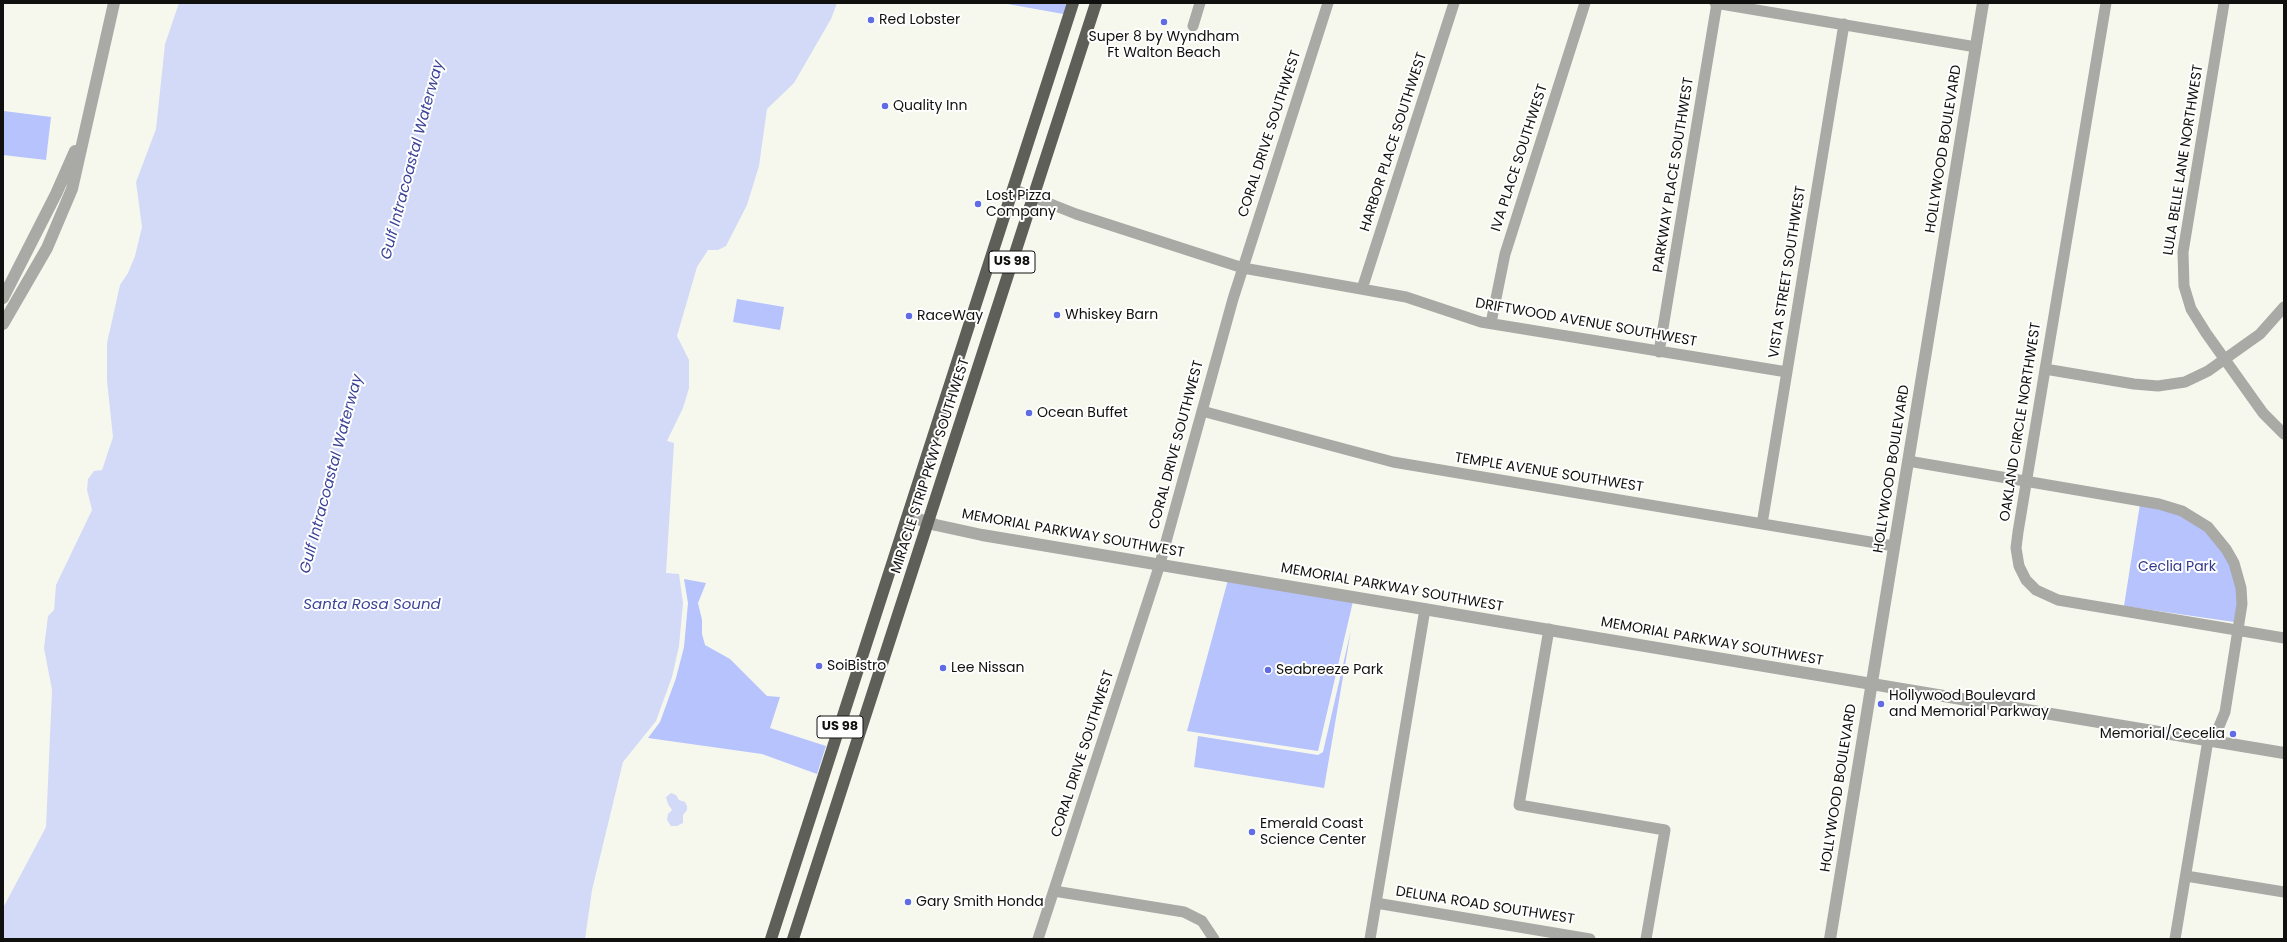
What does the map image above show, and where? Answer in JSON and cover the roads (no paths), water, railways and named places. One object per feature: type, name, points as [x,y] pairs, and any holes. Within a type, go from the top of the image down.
[{"type":"highway","name":"MIRACLE STRIP PKWY SOUTHWEST","points":[[771,939],[909,516],[1073,3]]},
{"type":"highway","name":"MIRACLE STRIP PKWY SOUTHWEST","points":[[793,939],[1096,3]]},
{"type":"street","points":[[3,324],[47,248],[60,222],[72,189],[114,3]]},
{"type":"street","points":[[1193,26],[1200,3]]},
{"type":"street","name":"CORAL DRIVE SOUTHWEST","points":[[1038,939],[1159,564],[1242,268],[1328,3]]},
{"type":"street","name":"HARBOR PLACE SOUTHWEST","points":[[1362,289],[1454,3]]},
{"type":"street","name":"IVA PLACE SOUTHWEST","points":[[1490,324],[1504,254],[1585,3]]},
{"type":"street","points":[[1716,3],[1976,47]]},
{"type":"street","name":"PARKWAY PLACE SOUTHWEST","points":[[1660,352],[1716,3]]},
{"type":"street","name":"HOLLYWOOD BOULEVARD","points":[[1830,939],[1983,3]]},
{"type":"street","name":"OAKLAND CIRCLE NORTHWEST","points":[[2106,3],[2026,481],[2016,556],[2023,575],[2039,593],[2058,600],[2284,638]]},
{"type":"street","name":"LULA BELLE LANE NORTHWEST","points":[[2224,3],[2183,252],[2182,270],[2184,286],[2191,309],[2224,359],[2263,413],[2284,434]]},
{"type":"street","name":"VISTA STREET SOUTHWEST","points":[[1762,524],[1844,24]]},
{"type":"street","points":[[3,298],[56,194],[87,123]]},
{"type":"street","name":"DRIFTWOOD AVENUE SOUTHWEST","points":[[1013,190],[1076,214],[1242,268],[1406,297],[1469,319],[1490,324],[1787,372]]},
{"type":"street","points":[[2045,369],[2134,384],[2158,386],[2185,382],[2208,371],[2260,334],[2277,317],[2284,307]]},
{"type":"street","name":"TEMPLE AVENUE SOUTHWEST","points":[[1202,411],[1393,462],[1894,546]]},
{"type":"street","points":[[1908,461],[2160,504],[2195,517],[2218,537],[2236,568],[2241,588],[2242,604],[2239,631],[2225,712],[2211,741],[2175,939]]},
{"type":"street","name":"MEMORIAL PARKWAY SOUTHWEST","points":[[909,516],[982,535],[2284,753]]},
{"type":"street","points":[[1370,939],[1424,608]]},
{"type":"street","points":[[1549,629],[1519,805],[1665,830],[1646,939]]},
{"type":"street","points":[[2186,876],[2284,892]]},
{"type":"street","points":[[1054,892],[1184,912],[1202,921],[1214,939]]},
{"type":"street","name":"DELUNA ROAD SOUTHWEST","points":[[1376,903],[1590,939]]},
{"type":"water","name":"Santa Rosa Sound","points":[[179,3],[837,3],[831,19],[794,83],[767,109],[759,166],[747,205],[726,246],[718,250],[708,250],[697,267],[677,336],[689,360],[689,388],[683,408],[667,441],[674,443],[666,573],[679,574],[683,603],[679,646],[672,677],[656,721],[623,762],[592,890],[585,939],[3,939],[3,908],[46,827],[52,690],[44,648],[48,616],[54,610],[56,585],[92,510],[87,490],[88,479],[94,471],[102,470],[113,437],[107,381],[107,343],[120,285],[128,273],[135,256],[142,227],[136,182],[156,129],[165,44]]},
{"type":"water","points":[[671,793],[676,795],[679,800],[685,802],[687,806],[687,810],[683,815],[683,823],[677,826],[671,826],[667,820],[668,814],[672,810],[666,797]]},
{"type":"place","name":"Red Lobster","points":[[871,20]]},
{"type":"place","name":"Super 8 by Wyndham Ft Walton Beach","points":[[1164,22]]},
{"type":"place","name":"Quality Inn","points":[[885,106]]},
{"type":"place","name":"Lost Pizza Company","points":[[978,204]]},
{"type":"place","name":"Whiskey Barn","points":[[1057,315]]},
{"type":"place","name":"RaceWay","points":[[909,316]]},
{"type":"place","name":"Ocean Buffet","points":[[1029,413]]},
{"type":"place","name":"SoiBistro","points":[[819,666]]},
{"type":"place","name":"Lee Nissan","points":[[943,668]]},
{"type":"place","name":"Seabreeze Park","points":[[1268,670]]},
{"type":"place","name":"Hollywood Boulevard and Memorial Parkway","points":[[1881,704]]},
{"type":"place","name":"Memorial/Cecelia","points":[[2233,734]]},
{"type":"place","name":"Emerald Coast Science Center","points":[[1252,832]]},
{"type":"place","name":"Gary Smith Honda","points":[[908,902]]},
{"type":"water label","name":"Gulf Intracoastal Waterway","points":[[413,160]]},
{"type":"water label","name":"Gulf Intracoastal Waterway","points":[[332,474]]},
{"type":"park label","name":"Ceclia Park","points":[[2177,567]]}]
